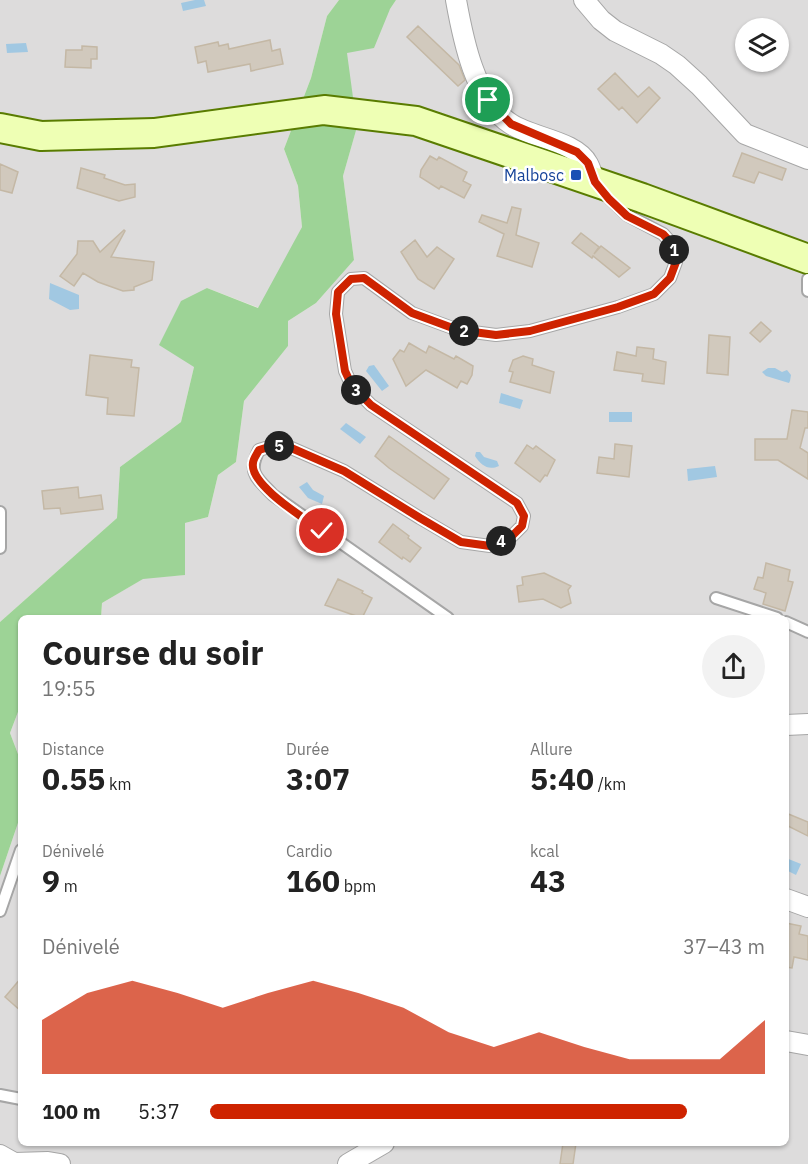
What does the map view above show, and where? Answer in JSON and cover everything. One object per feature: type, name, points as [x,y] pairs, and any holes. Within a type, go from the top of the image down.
[{"type":"main road","points":[[0,128],[40,136],[154,133],[324,110],[416,121],[595,182],[808,259]]},
{"type":"street","points":[[456,0],[465,49],[488,100],[511,124],[577,152],[588,163],[595,182]]},
{"type":"street","points":[[584,0],[601,20],[615,31],[661,54],[677,65],[745,134],[808,159]]},
{"type":"street","points":[[789,725],[808,724]]},
{"type":"street","points":[[789,900],[808,907]]},
{"type":"street","points":[[789,1042],[808,1045]]},
{"type":"street","points":[[348,1164],[379,1146]]},
{"type":"street","points":[[0,1155],[16,1164],[48,1162],[60,1164]]},
{"type":"lane","points":[[444,615],[273,495],[254,475],[252,462],[259,450],[272,446],[289,447],[344,471],[461,542],[490,546],[512,536],[522,526],[524,516],[517,503],[371,405],[352,386],[345,371],[336,314],[338,292],[351,279],[364,278],[412,313],[458,330],[496,335],[530,331],[618,307],[654,294],[670,278],[676,262],[673,245],[663,234],[627,216],[595,182]]},
{"type":"lane","points":[[808,279],[808,291]]},
{"type":"lane","points":[[0,512],[0,548]]},
{"type":"lane","points":[[716,598],[768,615]]},
{"type":"lane","points":[[789,623],[808,632]]},
{"type":"lane","points":[[0,911],[18,859]]},
{"type":"lane","points":[[0,1095],[18,1098]]},
{"type":"shaded area","points":[[0,0],[339,0],[327,16],[311,78],[284,149],[298,186],[302,227],[286,259],[259,308],[207,288],[194,367],[181,422],[120,467],[117,518],[0,622]]},
{"type":"shaded area","points":[[396,0],[808,0],[808,1164],[0,1164],[0,876],[18,823],[18,1146],[789,1146],[789,615],[101,615],[102,603],[144,578],[184,575],[185,523],[208,517],[218,475],[236,462],[244,401],[288,346],[288,321],[316,303],[354,260],[343,176],[357,127],[346,53],[390,9]]},
{"type":"shaded area","points":[[18,712],[18,754],[10,733]]},
{"type":"green space","points":[[339,0],[396,0],[374,48],[347,53],[357,127],[343,176],[354,260],[316,303],[288,321],[288,346],[244,401],[236,462],[218,475],[208,517],[185,523],[185,575],[143,579],[102,603],[101,615],[18,615],[18,712],[10,733],[18,754],[18,823],[0,876],[0,622],[117,518],[120,467],[181,422],[194,367],[159,345],[181,301],[207,288],[258,308],[302,227],[298,186],[284,149],[311,78],[327,16]]},
{"type":"water","points":[[204,0],[206,6],[183,11],[181,3]]},
{"type":"water","points":[[26,43],[28,52],[7,53],[6,44]]},
{"type":"water","points":[[50,283],[79,295],[79,309],[70,310],[49,299]]},
{"type":"water","points":[[374,365],[389,386],[382,391],[366,371],[369,366]]},
{"type":"water","points":[[768,368],[775,368],[782,372],[787,370],[791,375],[789,383],[766,376],[762,372]]},
{"type":"water","points":[[501,393],[523,400],[520,409],[499,403]]},
{"type":"water","points":[[609,412],[632,412],[632,422],[609,422]]},
{"type":"water","points":[[346,423],[366,437],[360,444],[340,429]]},
{"type":"water","points":[[476,452],[497,461],[499,466],[491,468],[485,466],[475,456]]},
{"type":"water","points":[[715,466],[717,477],[688,481],[687,469]]},
{"type":"water","points":[[307,482],[313,490],[324,496],[322,504],[308,498],[299,487]]},
{"type":"water","points":[[789,859],[801,864],[796,875],[789,872]]},
{"type":"building","points":[[418,26],[459,65],[465,80],[458,86],[407,37]]},
{"type":"building","points":[[270,40],[272,51],[280,49],[283,64],[251,71],[250,64],[208,72],[206,61],[198,63],[195,47],[218,42],[219,46],[228,44],[229,49]]},
{"type":"building","points":[[82,46],[97,47],[97,59],[91,59],[91,68],[65,67],[66,50],[82,50]]},
{"type":"building","points":[[615,73],[638,97],[649,87],[660,98],[637,123],[622,107],[619,110],[598,89]]},
{"type":"building","points":[[742,153],[786,169],[782,180],[759,172],[754,183],[733,176]]},
{"type":"building","points":[[430,156],[437,160],[439,157],[467,172],[463,181],[471,185],[464,198],[441,186],[439,189],[420,177],[421,170]]},
{"type":"building","points":[[0,164],[18,172],[12,193],[0,190]]},
{"type":"building","points":[[81,168],[105,175],[104,178],[125,185],[135,184],[135,197],[119,201],[77,188]]},
{"type":"building","points":[[512,207],[521,209],[516,235],[539,243],[532,267],[497,256],[504,234],[479,222],[482,215],[507,223]]},
{"type":"building","points":[[124,230],[111,257],[154,262],[152,280],[134,287],[134,290],[123,291],[98,282],[83,273],[74,286],[60,276],[77,254],[78,241],[93,241],[100,252]]},
{"type":"building","points":[[581,233],[599,247],[594,254],[601,246],[630,268],[619,277],[593,256],[592,258],[572,243]]},
{"type":"building","points":[[415,240],[427,257],[437,247],[454,259],[434,289],[418,279],[401,252]]},
{"type":"building","points":[[761,322],[771,331],[760,342],[750,333]]},
{"type":"building","points":[[709,335],[730,337],[728,375],[707,373]]},
{"type":"building","points":[[409,343],[426,353],[429,346],[454,359],[456,356],[473,366],[472,375],[467,384],[461,381],[457,388],[426,370],[406,386],[393,359],[400,350],[404,352]]},
{"type":"building","points":[[637,347],[654,349],[653,359],[666,362],[664,384],[642,381],[643,374],[614,370],[617,352],[636,356]]},
{"type":"building","points":[[90,355],[132,360],[131,367],[139,368],[134,416],[107,414],[108,398],[86,395]]},
{"type":"building","points":[[523,356],[533,359],[532,365],[554,372],[550,393],[510,382],[513,372],[509,371],[513,360]]},
{"type":"building","points":[[792,410],[808,412],[808,428],[805,428],[800,448],[808,453],[808,479],[778,460],[755,460],[755,439],[787,439]]},
{"type":"building","points":[[389,436],[449,479],[434,499],[375,456]]},
{"type":"building","points":[[615,444],[632,446],[629,477],[597,473],[599,457],[614,459]]},
{"type":"building","points":[[527,445],[533,449],[536,446],[555,460],[547,476],[545,475],[540,482],[515,463]]},
{"type":"building","points":[[78,487],[79,498],[101,495],[103,509],[61,514],[60,508],[44,509],[42,491]]},
{"type":"building","points":[[393,524],[421,548],[410,562],[403,557],[402,559],[379,542]]},
{"type":"building","points":[[766,563],[790,570],[788,581],[793,582],[785,611],[763,604],[766,593],[754,589],[758,577],[763,578]]},
{"type":"building","points":[[544,573],[571,586],[568,590],[571,603],[561,608],[543,599],[519,602],[517,586],[523,585],[522,577]]},
{"type":"building","points":[[338,579],[372,598],[364,615],[353,615],[325,605]]},
{"type":"building","points":[[789,814],[808,822],[808,836],[789,826]]},
{"type":"building","points":[[789,924],[801,926],[799,934],[808,936],[808,960],[794,957],[792,968],[789,968]]},
{"type":"building","points":[[18,982],[18,1008],[5,997]]},
{"type":"building","points":[[563,1146],[576,1146],[573,1164],[560,1164]]},
{"type":"place","name":"Malbosc","points":[[576,175]]},
{"type":"route","points":[[322,531],[273,495],[254,475],[252,462],[259,450],[272,446],[289,447],[344,471],[461,542],[490,546],[512,536],[522,526],[524,516],[517,503],[371,405],[352,386],[345,371],[336,314],[338,292],[351,279],[364,278],[412,313],[458,330],[496,335],[530,331],[618,307],[654,294],[670,278],[676,262],[673,245],[663,234],[627,216],[609,199],[595,182],[588,163],[577,152],[511,124],[488,100]]}]
